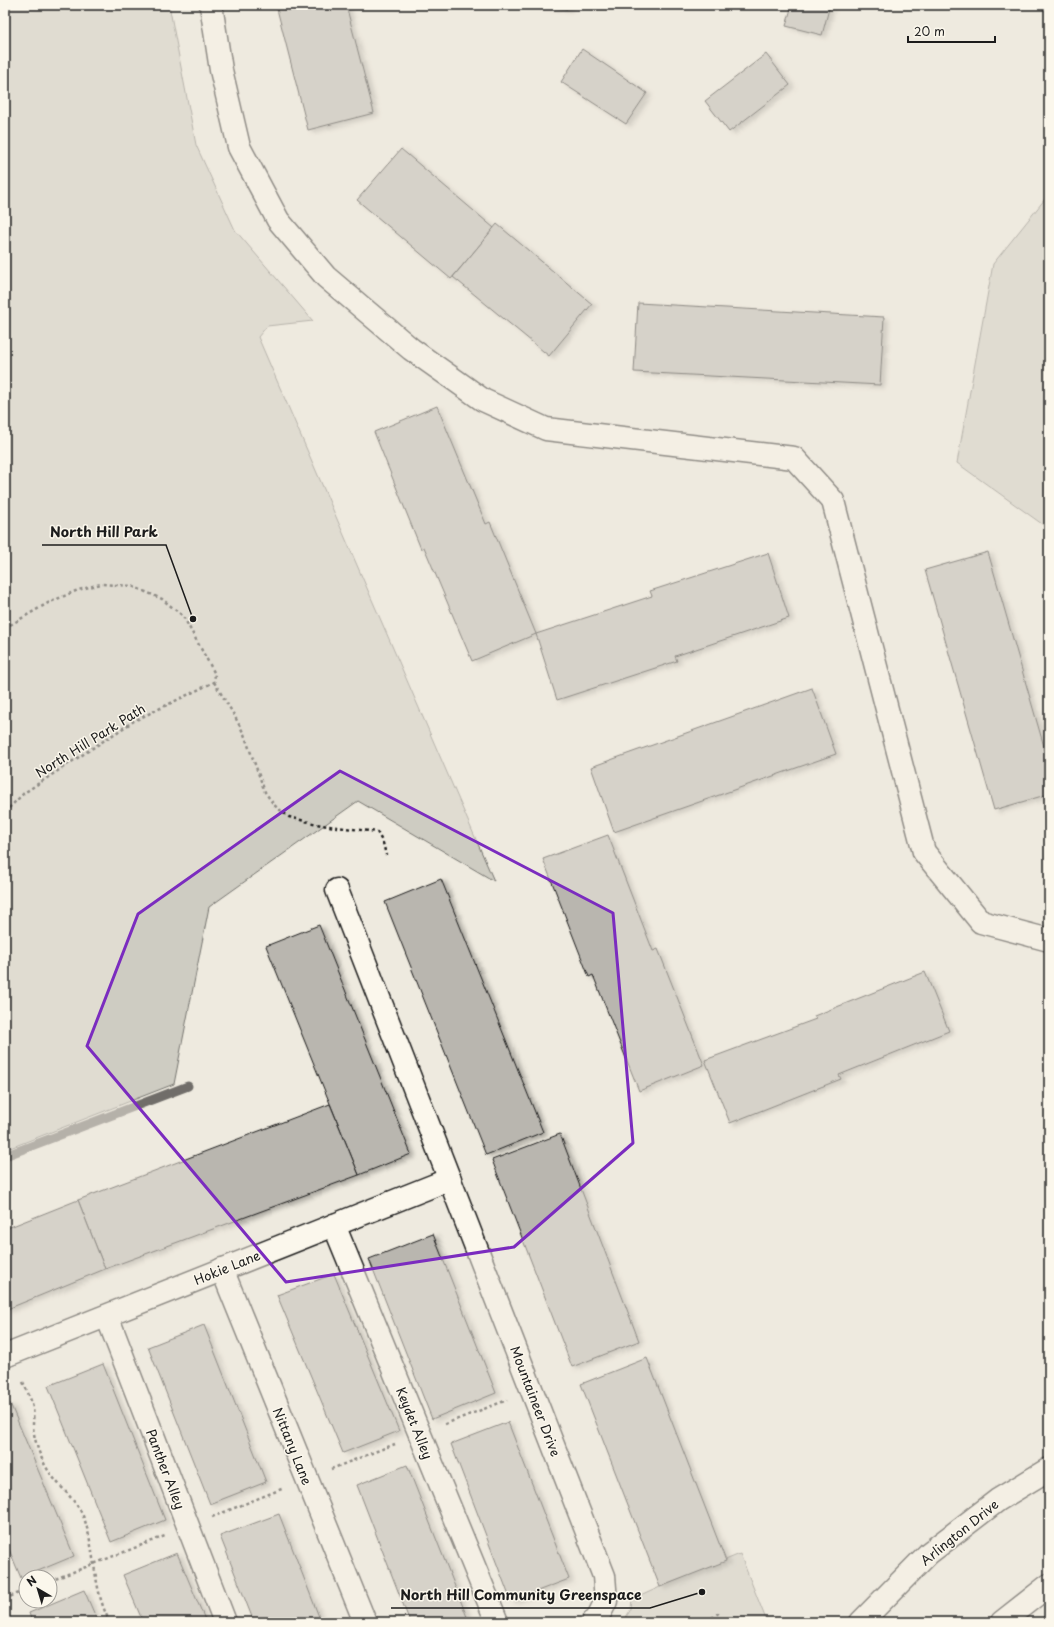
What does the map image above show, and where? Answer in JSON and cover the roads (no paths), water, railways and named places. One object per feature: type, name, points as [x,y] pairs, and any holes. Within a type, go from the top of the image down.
[{"type":"street","points":[[211,5],[221,70],[239,147],[278,220],[326,277],[411,349],[483,400],[546,429],[794,458],[833,501],[924,852],[980,922],[1049,940]]},
{"type":"street","name":"Mountaineer Drive","points":[[337,890],[604,1576],[606,1601],[596,1621],[593,1622]]},
{"type":"street","name":"Hokie Lane","points":[[5,1356],[450,1179]]},
{"type":"street","name":"Keydet Alley","points":[[334,1225],[497,1622]]},
{"type":"street","name":"Nittany Lane","points":[[222,1269],[365,1622]]},
{"type":"street","name":"Panther Alley","points":[[107,1316],[225,1622]]},
{"type":"street","name":"Arlington Drive","points":[[861,1622],[929,1553],[998,1500],[1049,1469]]},
{"type":"street","points":[[1002,1622],[1049,1585]]},
{"type":"waterway","points":[[5,1156],[188,1086]]},
{"type":"place","name":"North Hill Park","points":[[193,619]]},
{"type":"place","name":"North Hill Community Greenspace","points":[[702,1592]]}]
